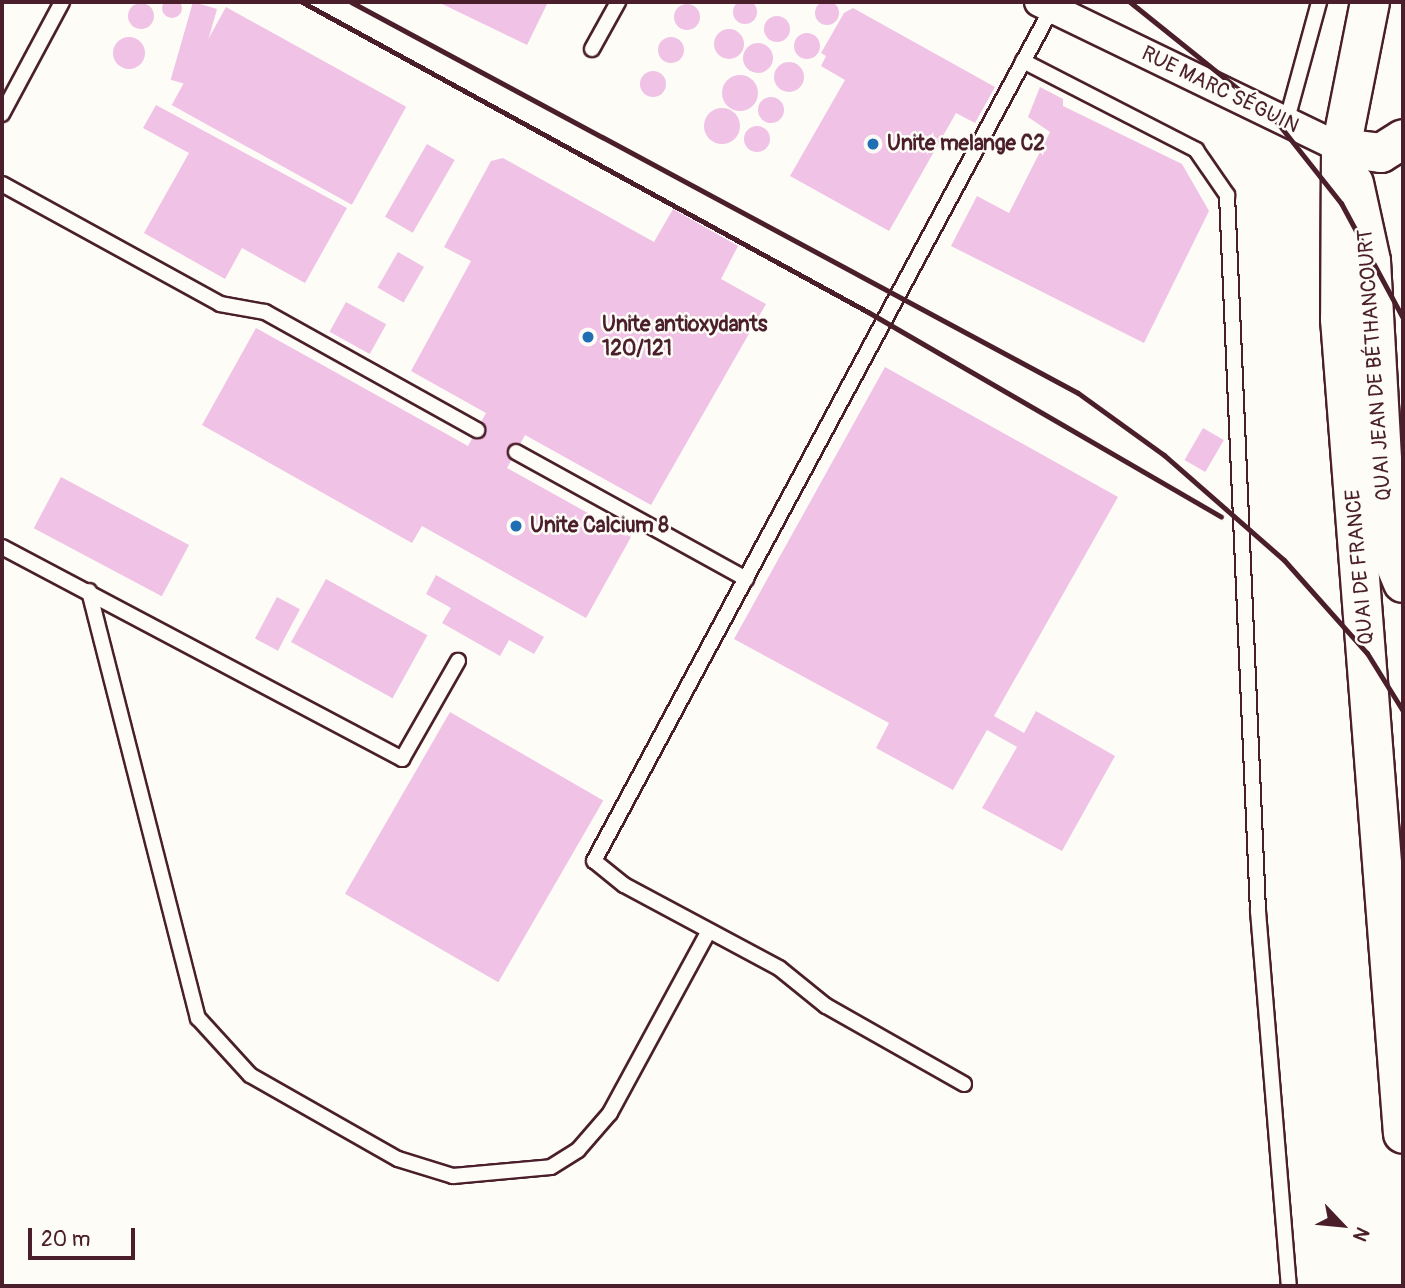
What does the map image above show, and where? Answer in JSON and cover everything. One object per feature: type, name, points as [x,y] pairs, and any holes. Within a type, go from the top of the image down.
[{"type":"main road","name":"QUAI DE FRANCE","points":[[1370,2],[1341,148],[1340,319],[1403,1134]]},
{"type":"main road","name":"RUE MARC SÉGUIN","points":[[1341,148],[1381,153],[1403,139]]},
{"type":"main road","name":"QUAI JEAN DE BÉTHANCOURT","points":[[1341,148],[1365,211],[1387,545],[1403,583]]},
{"type":"street","name":"RUE MARC SÉGUIN","points":[[1045,5],[1341,148]]},
{"type":"lane","points":[[2,114],[62,2]]},
{"type":"lane","points":[[592,48],[618,2]]},
{"type":"lane","points":[[1286,123],[1319,2]]},
{"type":"lane","points":[[964,1084],[709,931],[624,886],[594,861],[1023,61],[1045,5]]},
{"type":"lane","points":[[1023,61],[1196,150],[1227,195],[1258,911],[1289,1286]]},
{"type":"lane","points":[[2,184],[220,303],[265,313],[477,430]]},
{"type":"lane","points":[[516,452],[746,579]]},
{"type":"lane","points":[[2,547],[402,759],[457,661]]},
{"type":"lane","points":[[89,591],[198,1018],[250,1075],[398,1159],[453,1176],[551,1167],[578,1150],[610,1113],[709,931]]},
{"type":"building","points":[[172,-2],[179,1],[182,8],[179,15],[172,18],[165,15],[162,8],[165,1]]},
{"type":"building","points":[[745,0],[756,7],[757,12],[750,23],[745,24],[734,17],[733,12],[740,1]]},
{"type":"building","points":[[827,1],[836,4],[839,13],[836,22],[827,25],[818,22],[815,13],[818,4]]},
{"type":"building","points":[[193,2],[217,9],[195,87],[171,80]]},
{"type":"building","points":[[438,2],[548,2],[527,45]]},
{"type":"building","points":[[141,3],[150,7],[154,16],[150,25],[141,29],[132,25],[128,16],[132,7]]},
{"type":"building","points":[[687,4],[696,8],[700,17],[696,26],[687,30],[678,26],[674,17],[678,8]]},
{"type":"building","points":[[226,7],[406,107],[352,205],[172,105]]},
{"type":"building","name":"Unite melange C2","points":[[853,8],[995,87],[975,123],[956,113],[889,231],[790,176],[845,80],[821,66],[826,56],[821,53],[844,13]]},
{"type":"building","points":[[777,16],[786,20],[790,29],[786,38],[777,42],[768,38],[764,29],[768,20]]},
{"type":"building","points":[[729,29],[735,30],[743,38],[743,50],[735,58],[729,59],[723,58],[715,50],[714,44],[715,38],[723,30]]},
{"type":"building","points":[[807,33],[816,37],[820,46],[816,55],[807,59],[798,55],[794,46],[798,37]]},
{"type":"building","points":[[129,37],[141,41],[145,53],[141,65],[129,69],[117,65],[113,53],[117,41]]},
{"type":"building","points":[[671,37],[680,41],[684,50],[680,59],[671,63],[662,59],[658,50],[662,41]]},
{"type":"building","points":[[758,43],[764,44],[772,52],[772,64],[764,72],[758,73],[752,72],[744,64],[743,58],[744,52],[752,44]]},
{"type":"building","points":[[789,62],[799,67],[804,77],[799,87],[789,92],[779,87],[774,77],[779,67]]},
{"type":"building","points":[[653,71],[662,75],[666,84],[662,93],[653,97],[644,93],[640,84],[644,75]]},
{"type":"building","points":[[740,75],[753,80],[758,93],[753,106],[740,111],[727,106],[722,93],[727,80]]},
{"type":"building","points":[[1040,87],[1063,99],[1063,106],[1182,164],[1209,211],[1144,343],[951,246],[977,196],[1009,213],[1050,132],[1028,117]]},
{"type":"building","points":[[771,97],[780,101],[784,110],[780,119],[771,123],[762,119],[758,110],[762,101]]},
{"type":"building","points":[[156,105],[347,208],[305,283],[242,248],[225,279],[144,233],[189,153],[143,128]]},
{"type":"building","points":[[722,108],[735,113],[740,126],[735,139],[722,144],[709,139],[704,126],[709,113]]},
{"type":"building","points":[[757,126],[766,130],[770,139],[766,148],[757,152],[748,148],[744,139],[748,130]]},
{"type":"building","points":[[427,144],[455,160],[413,233],[385,217]]},
{"type":"building","points":[[503,158],[654,242],[673,209],[738,246],[721,279],[766,304],[651,505],[525,435],[507,468],[631,537],[586,618],[422,526],[412,543],[202,425],[256,328],[468,446],[486,413],[411,371],[471,261],[444,247],[491,161]]},
{"type":"building","points":[[398,252],[424,267],[403,303],[378,288]]},
{"type":"building","points":[[346,302],[386,324],[370,354],[330,332]]},
{"type":"building","points":[[885,367],[1118,497],[994,716],[1024,733],[1036,711],[1115,756],[1062,851],[982,808],[1017,747],[987,730],[953,790],[876,748],[889,723],[734,639]]},
{"type":"building","points":[[1203,428],[1224,440],[1205,472],[1184,460]]},
{"type":"building","points":[[61,477],[189,545],[162,596],[34,528]]},
{"type":"building","points":[[436,575],[544,637],[534,654],[509,640],[500,656],[442,623],[451,608],[426,594]]},
{"type":"building","points":[[326,579],[427,635],[393,698],[291,642]]},
{"type":"building","points":[[277,597],[300,609],[278,651],[255,638]]},
{"type":"building","points":[[450,712],[603,800],[498,982],[345,894]]},
{"type":"railway","points":[[302,2],[868,312],[1221,517]]},
{"type":"railway","points":[[351,2],[1078,393],[1164,455],[1284,560],[1367,653],[1403,711]]},
{"type":"railway","points":[[1130,2],[1272,116],[1341,203],[1403,318]]},
{"type":"place","name":"Unite melange C2","points":[[873,144]]},
{"type":"place","name":"Unite antioxydants 120/121","points":[[588,337]]},
{"type":"place","name":"Unite Calcium 8","points":[[516,526]]}]
